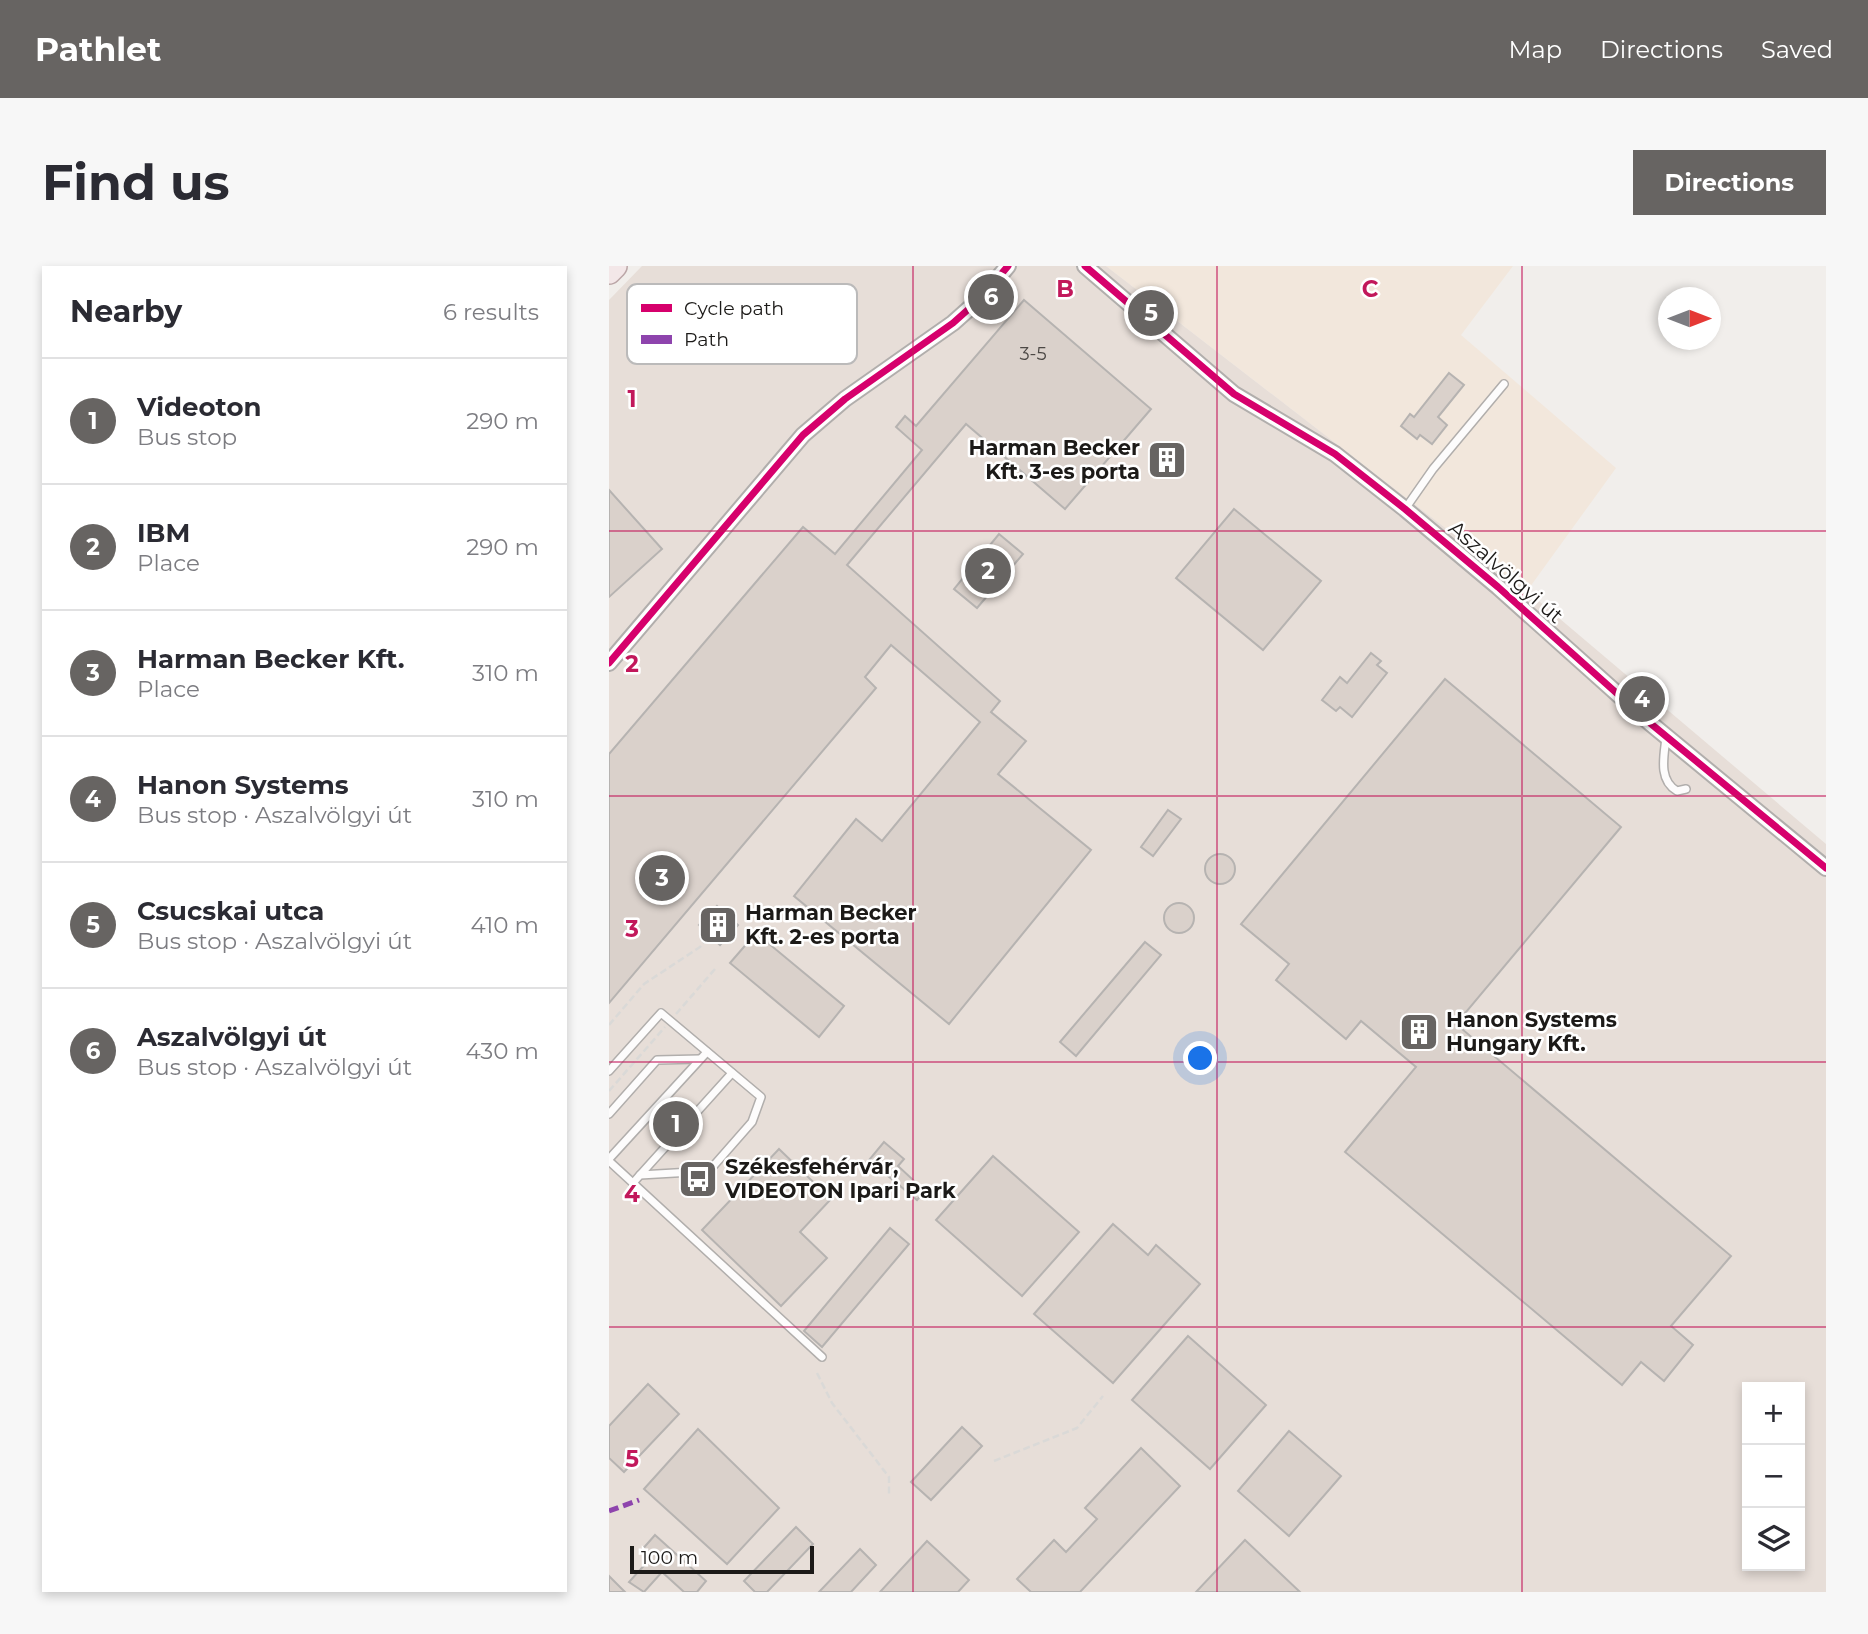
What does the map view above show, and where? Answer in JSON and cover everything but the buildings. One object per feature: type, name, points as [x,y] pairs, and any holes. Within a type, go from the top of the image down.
[{"type":"main road","points":[[609,272],[615,266]]},
{"type":"street","points":[[609,663],[803,435],[845,399],[953,323],[981,298],[1008,266]]},
{"type":"street","name":"Aszalvölgyi út","points":[[1085,266],[1234,394],[1335,454],[1405,509],[1498,587],[1666,737],[1826,867]]},
{"type":"lane","points":[[1405,509],[1433,469],[1504,384]]},
{"type":"lane","points":[[1666,737],[1663,771],[1670,787],[1677,791],[1686,789]]},
{"type":"lane","points":[[609,1071],[661,1013],[761,1097],[752,1122],[709,1171],[640,1175]]},
{"type":"lane","points":[[707,1052],[609,1160],[823,1357]]},
{"type":"lane","points":[[609,1114],[657,1060],[701,1059]]},
{"type":"lane","points":[[633,1183],[732,1073]]},
{"type":"path","points":[[609,1025],[644,984],[700,947],[710,935]]},
{"type":"path","points":[[609,1091],[715,969]]},
{"type":"path","points":[[817,1373],[832,1403],[889,1477],[889,1496]]},
{"type":"path","points":[[995,1461],[1077,1427],[1103,1396]]},
{"type":"shaded area","points":[[642,266],[1106,266],[1527,591],[1826,844],[1826,1592],[609,1592],[609,300]]},
{"type":"shaded area","points":[[1106,266],[1513,266],[1461,335],[1616,468],[1527,591]]},
{"type":"marked path","points":[[609,1511],[639,1500]]},
{"type":"cycle path","points":[[609,663],[803,435],[845,399],[953,323],[981,298],[1008,266]]},
{"type":"cycle path","points":[[1085,266],[1234,394],[1335,454],[1405,509],[1498,587],[1650,723],[1826,868]]},
{"type":"place","name":"Aszalvölgyi út","points":[[991,297]]},
{"type":"place","name":"Csucskai utca","points":[[1151,313]]},
{"type":"place","name":"Harman Becker Kft. 3-es porta","points":[[1167,460]]},
{"type":"place","name":"IBM","points":[[988,571]]},
{"type":"place","name":"Hanon Systems","points":[[1642,699]]},
{"type":"place","name":"Harman Becker Kft.","points":[[662,878]]},
{"type":"place","name":"Harman Becker Kft. 2-es porta","points":[[718,925]]},
{"type":"place","name":"Hanon Systems Hungary Kft.","points":[[1419,1032]]},
{"type":"place","name":"Videoton","points":[[676,1124]]},
{"type":"place","name":"Székesfehérvár, VIDEOTON Ipari Park","points":[[698,1179]]}]
